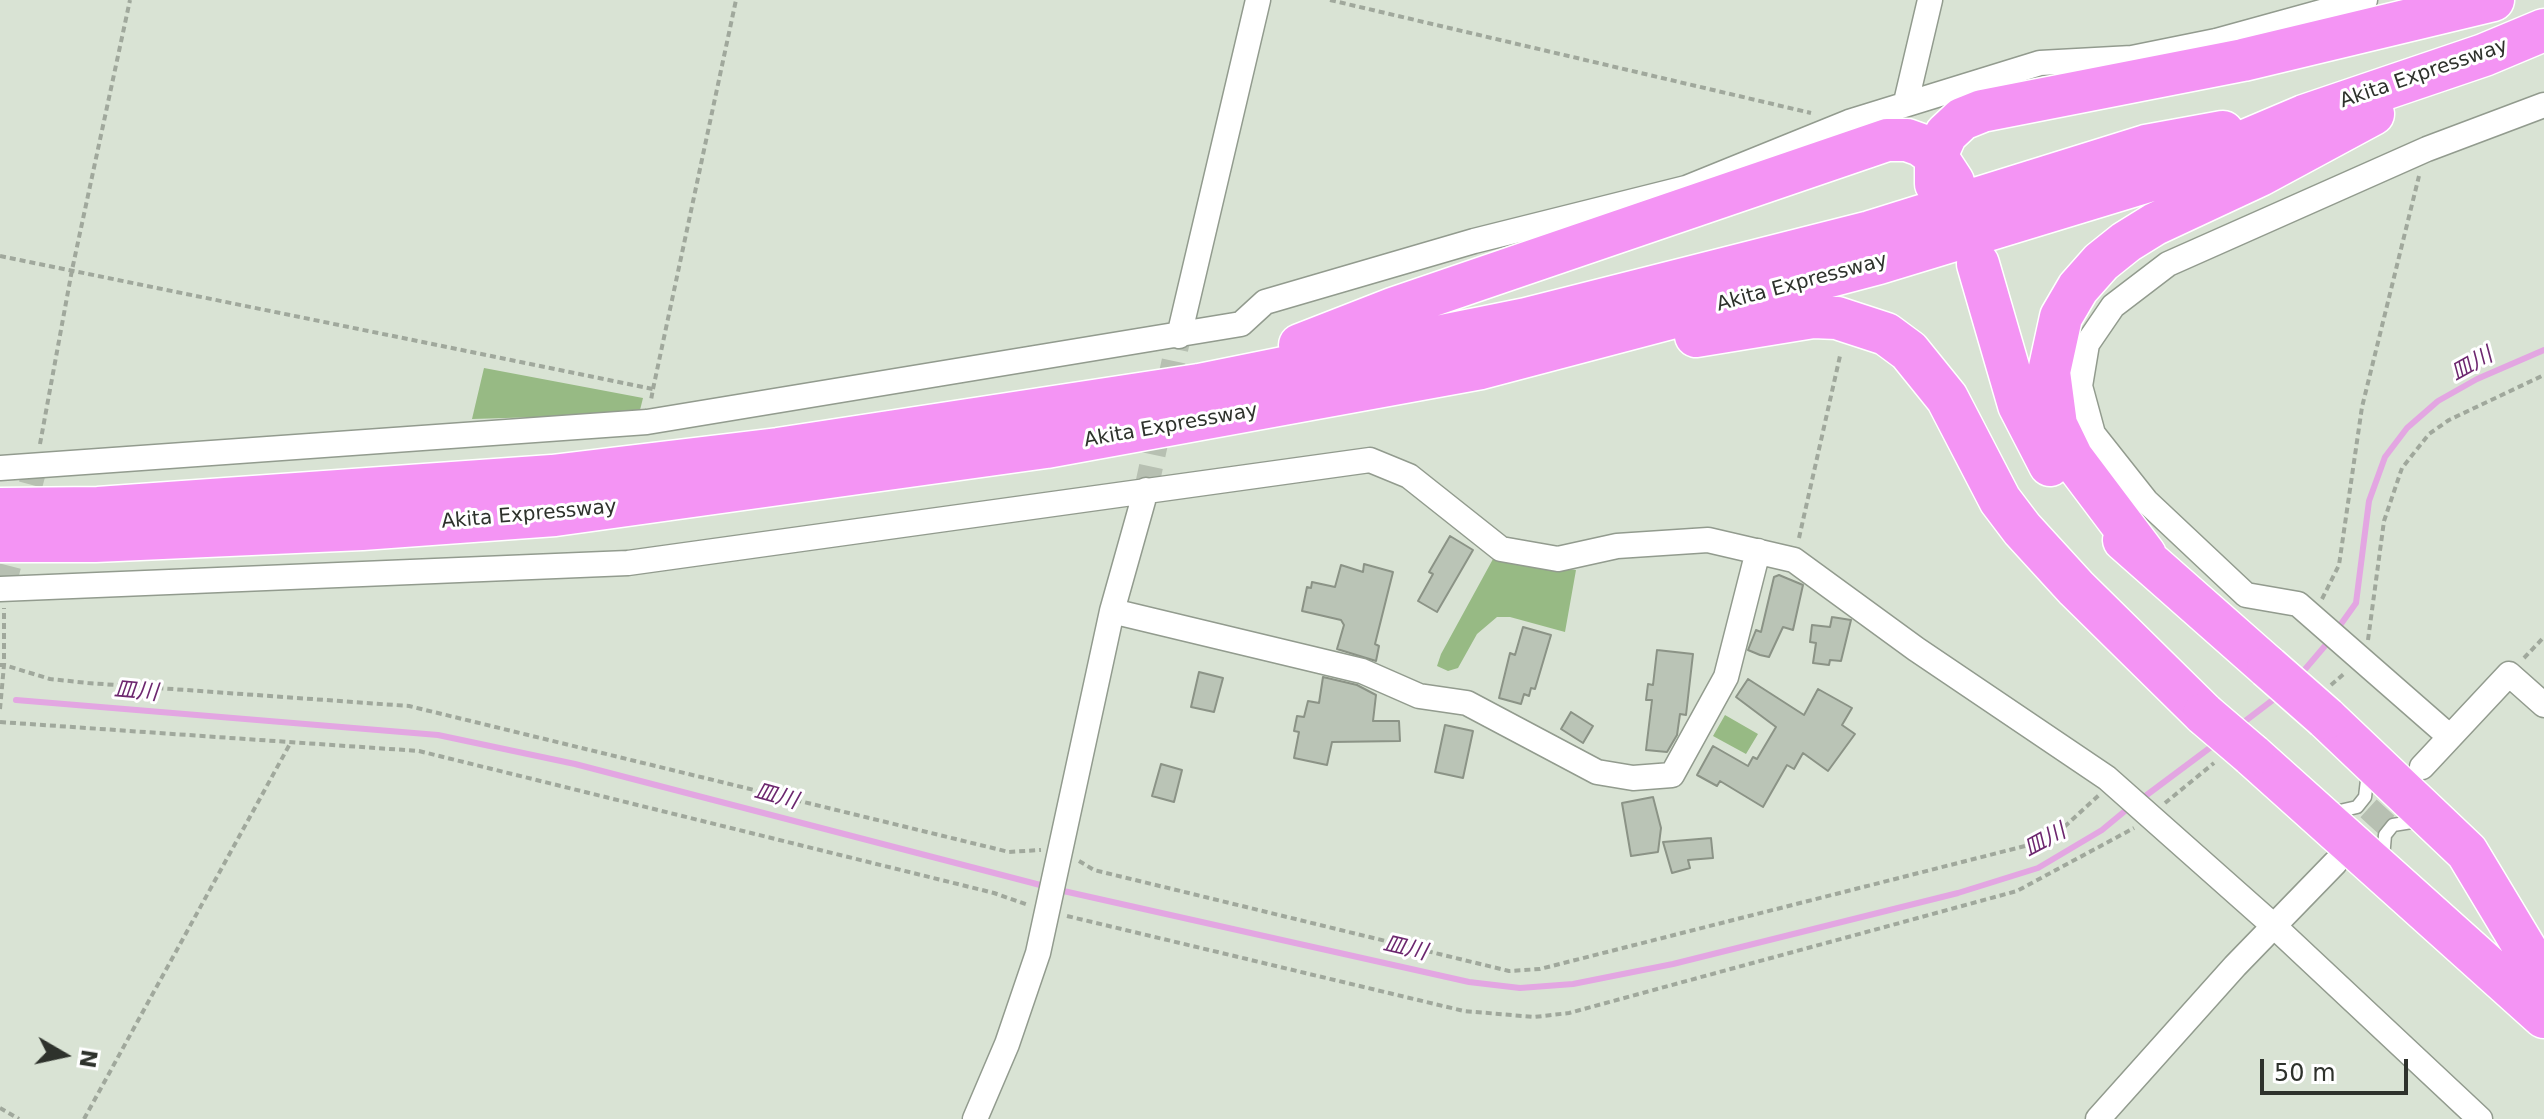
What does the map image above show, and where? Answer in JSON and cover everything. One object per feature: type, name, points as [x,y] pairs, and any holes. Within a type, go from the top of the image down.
[{"type":"highway","points":[[1199,385],[1395,308],[1887,140],[1907,140],[1942,175],[1946,134],[1962,119],[1982,111],[2243,60],[2493,0]]},
{"type":"highway","name":"Akita Expressway","points":[[0,541],[95,541],[362,529],[555,515],[1046,447],[1481,368],[1879,263],[2155,179],[2304,116],[2484,55],[2544,30]]},
{"type":"highway","points":[[2145,555],[2072,458],[2056,425],[2049,372],[2053,347],[2061,317],[2078,288],[2101,262],[2155,224],[2260,175],[2484,55]]},
{"type":"highway","name":"Akita Expressway","points":[[0,509],[98,508],[552,476],[778,449],[1199,385],[1526,319],[1870,232],[2146,146],[2304,116]]},
{"type":"highway","points":[[2076,588],[2022,470],[1967,266],[2032,436],[2066,488],[2088,512],[2145,555],[2268,667],[2324,705],[2365,753],[2467,852],[2544,980]]},
{"type":"highway","points":[[1481,368],[1813,317],[1860,323],[1886,334],[1930,372],[1947,398],[2000,500],[2076,588],[2204,714],[2234,758],[2313,810],[2544,1017]]},
{"type":"street","points":[[1179,336],[1258,0]]},
{"type":"street","points":[[1906,102],[1930,0]]},
{"type":"street","points":[[0,468],[35,468],[647,422],[1241,324],[1265,302],[1474,241],[1686,188],[1849,122],[2040,63],[2132,58],[2216,41],[2365,0]]},
{"type":"street","points":[[2450,737],[2298,604],[2246,595],[2146,501],[2093,434],[2080,386],[2087,344],[2113,306],[2168,264],[2427,149],[2544,105]]},
{"type":"street","points":[[2,589],[628,563],[1370,460],[1409,476],[1501,549],[1558,559],[1617,546],[1708,540],[1794,560],[2125,795],[2275,927],[2480,1119]]},
{"type":"street","points":[[975,1119],[1007,1044],[1038,953],[1112,611],[1146,490]]},
{"type":"street","points":[[1112,611],[1362,671],[1419,696],[1467,703],[1597,772],[1633,778],[1672,775],[1726,677],[1758,551]]},
{"type":"street","points":[[2422,767],[2509,674],[2544,705]]},
{"type":"street","points":[[2098,1119],[2235,966],[2335,863]]},
{"type":"lane","points":[[2313,810],[2344,812],[2357,807],[2368,786],[2365,753]]},
{"type":"lane","points":[[2388,876],[2383,845],[2385,835],[2393,825],[2417,821],[2440,826]]},
{"type":"path","points":[[35,468],[72,270],[130,0]]},
{"type":"path","points":[[647,422],[736,0]]},
{"type":"path","points":[[1330,0],[1849,122]]},
{"type":"path","points":[[2316,619],[2339,565],[2362,407],[2427,149]]},
{"type":"path","points":[[0,256],[653,389]]},
{"type":"path","points":[[1794,560],[1840,356]]},
{"type":"path","points":[[2324,705],[2359,657],[2371,632],[2384,521],[2402,468],[2429,434],[2449,420],[2544,375]]},
{"type":"path","points":[[0,709],[2,589]]},
{"type":"path","points":[[2509,674],[2544,637]]},
{"type":"path","points":[[0,722],[419,751],[1464,1011],[1534,1017],[1569,1013],[2017,891],[2149,816],[2181,787],[2234,758]]},
{"type":"path","points":[[84,1119],[291,741]]},
{"type":"path","points":[[0,1108],[19,1119]]},
{"type":"green space","points":[[484,368],[643,398],[639,414],[472,419]]},
{"type":"green space","points":[[1493,559],[1576,570],[1565,632],[1510,617],[1497,617],[1477,634],[1458,668],[1448,671],[1437,666],[1441,654]]},
{"type":"green space","points":[[1725,715],[1758,734],[1746,754],[1713,736]]},
{"type":"building","points":[[1450,536],[1473,550],[1437,612],[1418,601],[1433,574],[1429,572]]},
{"type":"building","points":[[1364,564],[1393,572],[1375,644],[1379,646],[1376,661],[1337,649],[1344,625],[1341,620],[1302,611],[1307,587],[1311,588],[1312,582],[1335,587],[1341,565],[1363,572]]},
{"type":"building","points":[[1779,575],[1803,585],[1793,630],[1783,627],[1769,657],[1748,650],[1756,630],[1761,632],[1774,577]]},
{"type":"building","points":[[1832,617],[1851,620],[1841,661],[1830,660],[1829,665],[1813,663],[1816,643],[1810,642],[1812,625],[1830,627]]},
{"type":"building","points":[[1523,627],[1551,635],[1535,689],[1531,688],[1529,696],[1524,694],[1521,704],[1499,698],[1510,653],[1515,655]]},
{"type":"building","points":[[1657,650],[1693,654],[1686,715],[1680,714],[1677,735],[1667,752],[1646,750],[1652,700],[1646,700],[1648,684],[1653,685]]},
{"type":"building","points":[[1199,672],[1223,678],[1214,712],[1191,707]]},
{"type":"building","points":[[1323,677],[1357,685],[1376,695],[1373,721],[1399,721],[1400,741],[1332,742],[1327,765],[1294,758],[1299,732],[1294,731],[1297,716],[1304,717],[1308,701],[1319,703]]},
{"type":"building","points":[[1748,679],[1804,715],[1818,689],[1852,708],[1842,725],[1855,734],[1828,771],[1803,753],[1794,769],[1787,765],[1763,807],[1720,781],[1717,786],[1697,775],[1713,746],[1748,766],[1753,757],[1757,759],[1776,727],[1736,697]]},
{"type":"building","points":[[1571,712],[1593,726],[1583,743],[1561,729]]},
{"type":"building","points":[[1445,725],[1473,731],[1463,778],[1435,772]]},
{"type":"building","points":[[1161,764],[1182,770],[1174,802],[1152,796]]},
{"type":"building","points":[[1653,797],[1661,828],[1658,852],[1631,856],[1622,803]]},
{"type":"building","points":[[1711,838],[1713,858],[1688,860],[1690,868],[1672,873],[1663,842]]},
{"type":"waterway","name":"皿川","points":[[2336,631],[2356,603],[2369,501],[2385,457],[2407,428],[2438,401],[2477,379],[2544,350]]},
{"type":"waterway","name":"皿川","points":[[2301,674],[2330,640]]},
{"type":"waterway","name":"皿川","points":[[2240,725],[2278,696]]},
{"type":"waterway","name":"皿川","points":[[16,700],[438,735],[575,764],[1048,887]]},
{"type":"waterway","name":"皿川","points":[[2140,800],[2215,744]]},
{"type":"waterway","name":"皿川","points":[[1059,890],[1469,982],[1520,988],[1573,984],[1673,964],[1958,893],[2038,868],[2102,830],[2131,806]]},
{"type":"tunnel","points":[[1146,490],[1179,336]]},
{"type":"tunnel","points":[[3,589],[35,468]]},
{"type":"tunnel","points":[[2345,852],[2409,782]]}]
